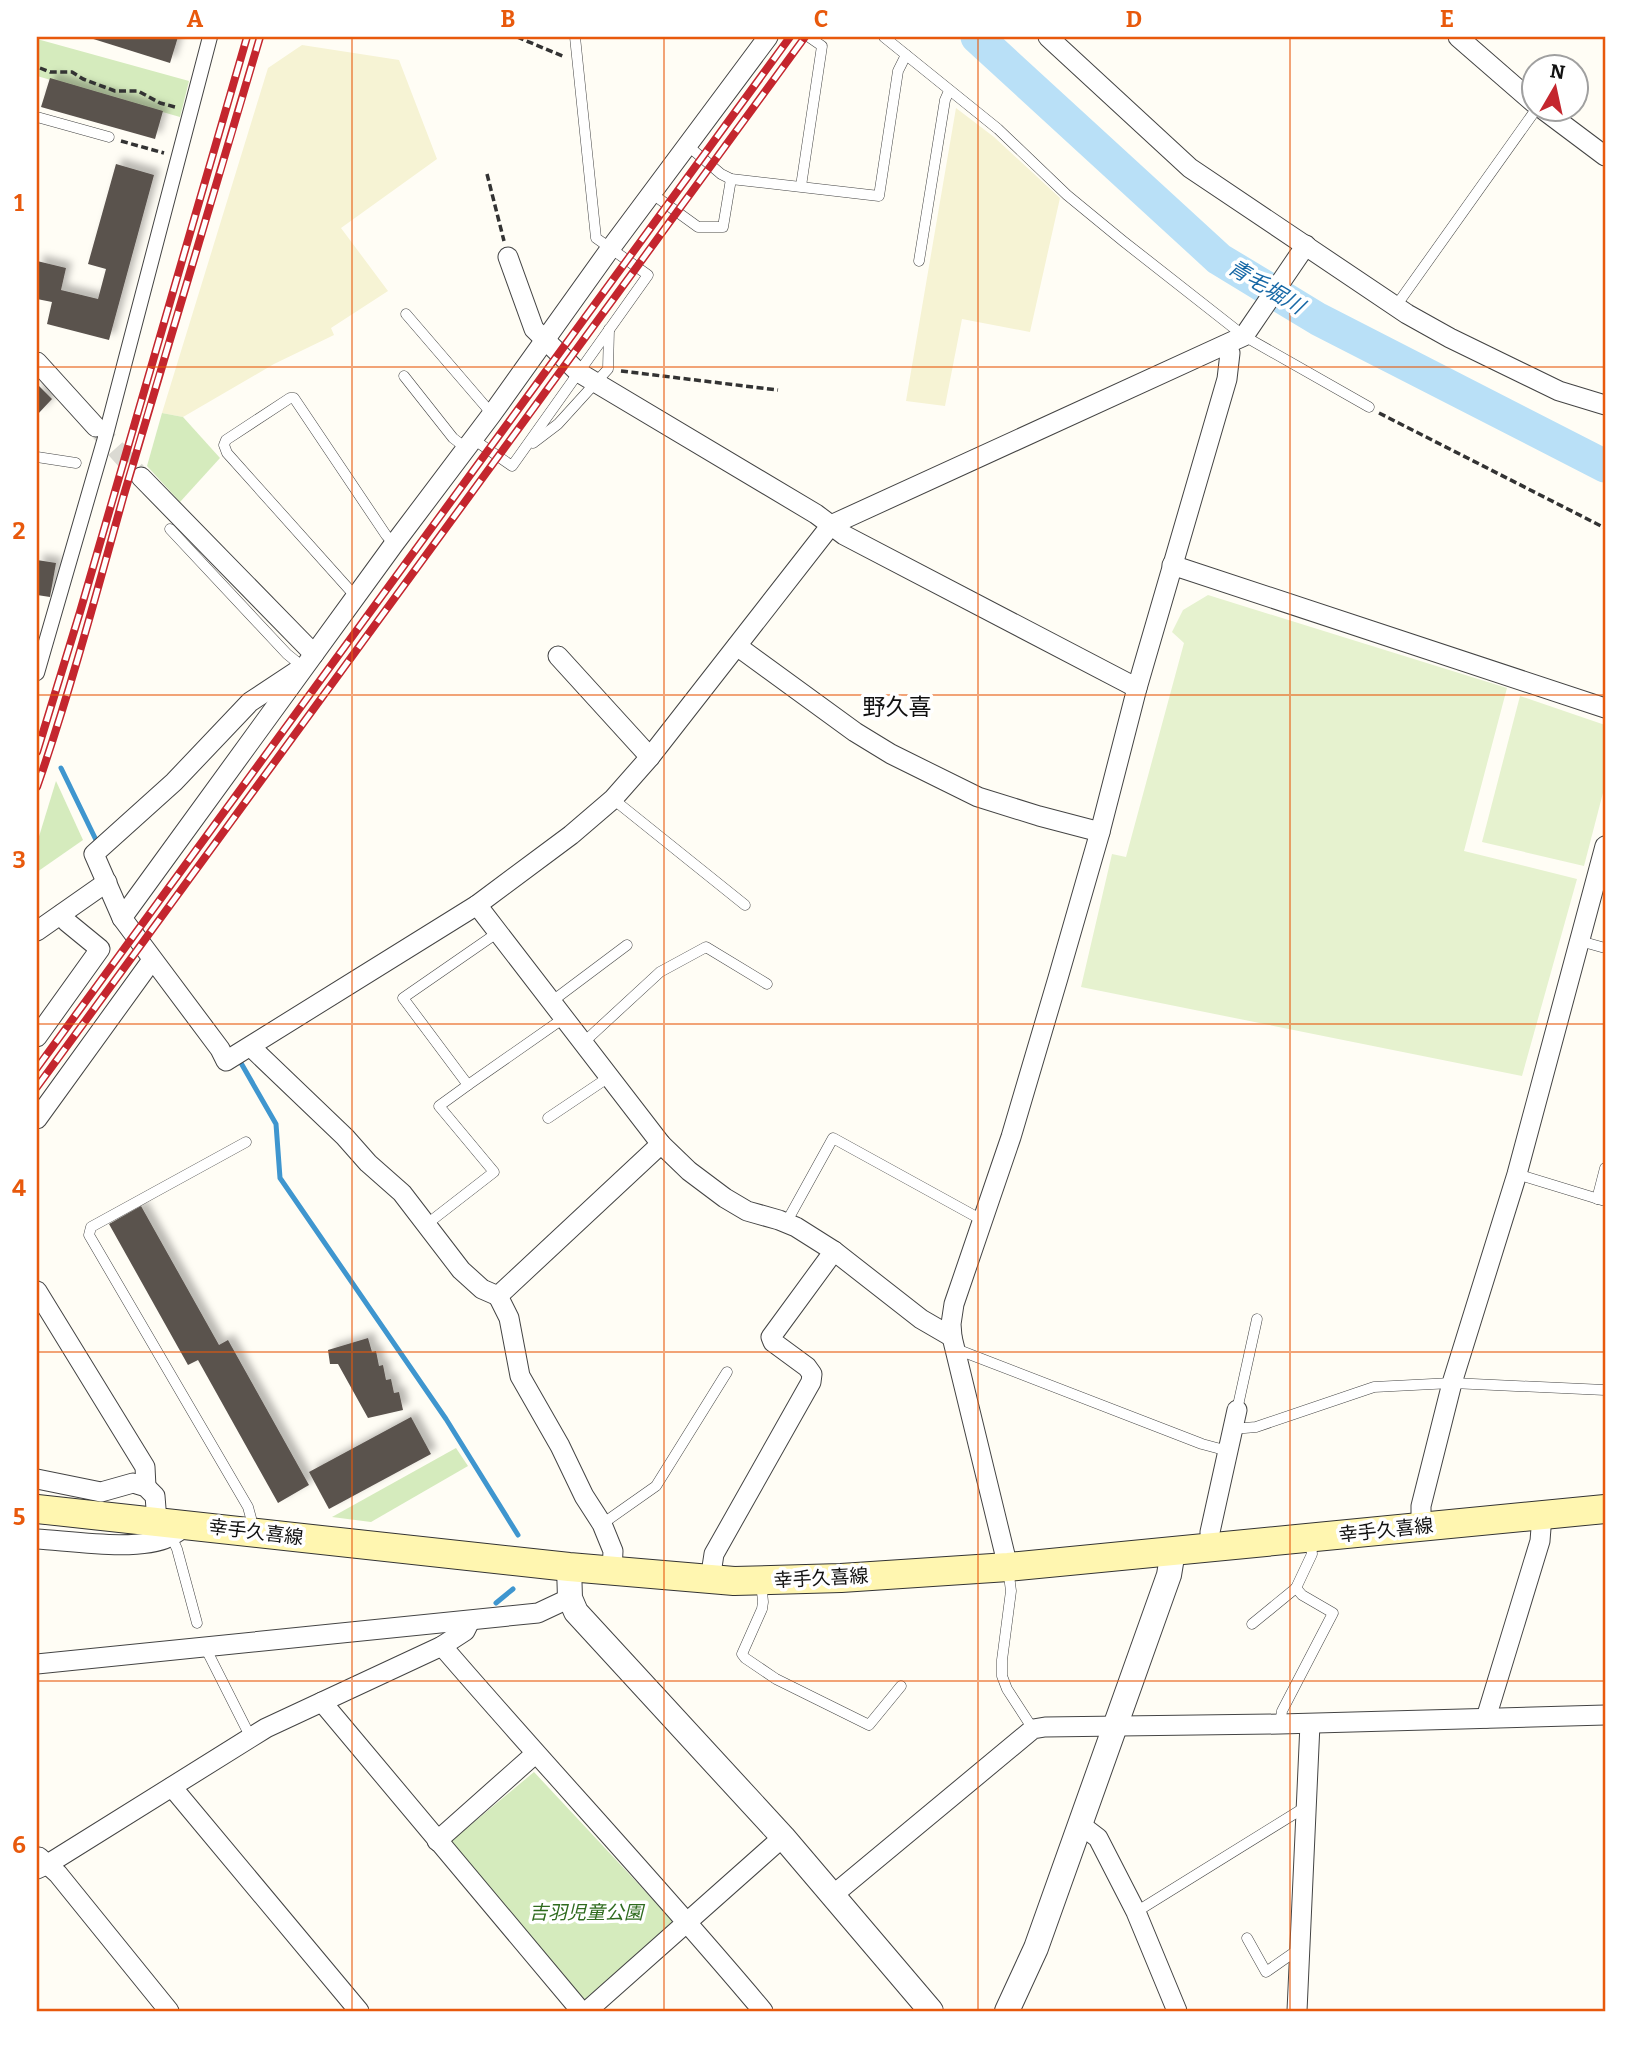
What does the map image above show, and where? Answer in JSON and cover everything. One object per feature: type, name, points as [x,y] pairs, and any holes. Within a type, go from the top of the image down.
[{"type":"main road","name":"幸手久喜線","points":[[37,1509],[172,1527],[250,1532],[569,1567],[710,1580],[761,1581],[1008,1567],[1605,1509]]},
{"type":"street","points":[[37,673],[105,438],[210,37]]},
{"type":"street","points":[[122,918],[651,193],[768,37]]},
{"type":"street","points":[[1048,37],[1190,168],[1303,250],[1450,338],[1559,391],[1605,405]]},
{"type":"street","points":[[1458,37],[1520,91]]},
{"type":"street","points":[[1558,122],[1605,156]]},
{"type":"street","points":[[309,660],[250,702],[174,782],[94,854],[122,918],[220,1049],[226,1061],[477,905],[571,835],[614,799],[650,757],[831,525],[1247,333],[1303,250]]},
{"type":"street","points":[[508,257],[534,329],[543,341],[578,372],[602,376],[620,395],[844,535],[1137,688]]},
{"type":"street","points":[[1008,1567],[954,1343],[951,1324],[954,1304],[1011,1137],[1100,832],[1137,688],[1227,379],[1230,353],[1226,345]]},
{"type":"street","points":[[37,362],[96,427]]},
{"type":"street","points":[[141,477],[300,642],[309,660]]},
{"type":"street","points":[[1172,565],[1605,708]]},
{"type":"street","points":[[737,646],[855,732],[891,754],[978,797],[1100,832]]},
{"type":"street","points":[[558,656],[650,757]]},
{"type":"street","points":[[1422,1527],[1420,1506],[1452,1383],[1517,1174],[1580,941],[1603,869],[1605,846]]},
{"type":"street","points":[[37,931],[107,882]]},
{"type":"street","points":[[477,905],[661,1144],[688,1171],[747,1211],[786,1223],[834,1251],[954,1343]]},
{"type":"street","points":[[37,1037],[100,949],[67,922],[62,914]]},
{"type":"street","points":[[37,1119],[152,960]]},
{"type":"street","points":[[251,1047],[345,1137],[368,1163],[402,1192],[461,1270],[482,1289],[498,1297],[509,1318],[520,1376],[560,1446],[584,1496],[602,1524],[613,1550],[612,1571]]},
{"type":"street","points":[[498,1297],[661,1144]]},
{"type":"street","points":[[710,1580],[714,1554],[811,1382],[812,1374],[807,1367],[773,1342],[771,1337],[834,1251]]},
{"type":"street","points":[[37,1291],[145,1467],[146,1487]]},
{"type":"street","points":[[1211,1548],[1210,1532],[1235,1419]]},
{"type":"street","points":[[37,1479],[101,1492],[134,1483],[146,1487],[155,1496],[172,1527],[161,1540],[125,1545],[37,1539]]},
{"type":"street","points":[[1486,1718],[1540,1541],[1542,1515]]},
{"type":"street","points":[[1007,2011],[1037,1948],[1171,1568],[1173,1551]]},
{"type":"street","points":[[569,1567],[570,1598],[576,1612],[783,1837],[932,2011]]},
{"type":"street","points":[[37,1664],[538,1613],[570,1598]]},
{"type":"street","points":[[169,2011],[41,1863],[172,1787],[266,1728],[442,1646],[465,1631],[470,1621]]},
{"type":"street","points":[[442,1646],[535,1754],[688,1921],[763,2011]]},
{"type":"street","points":[[322,1702],[581,2011]]},
{"type":"street","points":[[833,1895],[1033,1729],[1605,1715]]},
{"type":"street","points":[[1297,2011],[1310,1724]]},
{"type":"street","points":[[437,1841],[535,1754]]},
{"type":"street","points":[[172,1787],[359,2011]]},
{"type":"street","points":[[1081,1825],[1098,1838],[1136,1912],[1177,2011]]},
{"type":"street","points":[[587,2011],[783,1837]]},
{"type":"lane","points":[[404,376],[453,438],[470,443],[512,466],[648,275],[596,238],[575,37]]},
{"type":"lane","points":[[801,186],[822,46],[809,37]]},
{"type":"lane","points":[[884,37],[998,129],[1067,195],[1123,241],[1247,333],[1369,407]]},
{"type":"lane","points":[[687,145],[720,174],[731,179],[879,196],[898,71],[906,55]]},
{"type":"lane","points":[[919,261],[945,100],[949,91]]},
{"type":"lane","points":[[37,117],[109,137]]},
{"type":"lane","points":[[1395,306],[1529,122]]},
{"type":"lane","points":[[651,193],[698,227],[723,227],[731,179]]},
{"type":"lane","points":[[406,314],[492,414]]},
{"type":"lane","points":[[524,449],[558,424],[602,376],[609,329]]},
{"type":"lane","points":[[356,597],[227,453],[224,445],[226,440],[290,398],[294,398],[394,544]]},
{"type":"lane","points":[[37,457],[76,463]]},
{"type":"lane","points":[[170,530],[288,654],[309,660]]},
{"type":"lane","points":[[614,799],[745,905]]},
{"type":"lane","points":[[468,1085],[403,998],[497,933]]},
{"type":"lane","points":[[1580,941],[1605,948]]},
{"type":"lane","points":[[551,1002],[628,945]]},
{"type":"lane","points":[[583,1043],[660,972],[706,947],[767,984]]},
{"type":"lane","points":[[428,1224],[494,1172],[439,1106],[564,1018]]},
{"type":"lane","points":[[548,1118],[609,1077]]},
{"type":"lane","points":[[786,1223],[833,1138],[982,1220]]},
{"type":"lane","points":[[246,1142],[91,1227],[89,1235],[248,1507],[251,1518],[250,1532]]},
{"type":"lane","points":[[1517,1174],[1601,1200],[1605,1168]]},
{"type":"lane","points":[[1257,1319],[1235,1419],[1256,1427],[1374,1387],[1452,1383],[1605,1390]]},
{"type":"lane","points":[[954,1343],[1202,1444],[1228,1451]]},
{"type":"lane","points":[[602,1524],[656,1486],[727,1372]]},
{"type":"lane","points":[[172,1527],[197,1622]]},
{"type":"lane","points":[[1252,1624],[1296,1588],[1312,1554],[1310,1538]]},
{"type":"lane","points":[[1008,1567],[1011,1591],[1002,1676],[1007,1689],[1033,1729]]},
{"type":"lane","points":[[761,1581],[763,1601],[742,1654],[745,1658],[776,1679],[869,1725],[901,1686]]},
{"type":"lane","points":[[1280,1724],[1282,1710],[1333,1614],[1302,1595],[1296,1588]]},
{"type":"lane","points":[[205,1646],[251,1738]]},
{"type":"lane","points":[[1136,1912],[1307,1806]]},
{"type":"lane","points":[[1247,1938],[1266,1972],[1299,1948]]},
{"type":"path","points":[[517,37],[577,62]]},
{"type":"path","points":[[40,68],[50,72],[72,72],[115,91],[138,91],[160,103],[191,111]]},
{"type":"path","points":[[109,137],[179,157]]},
{"type":"path","points":[[487,174],[508,257]]},
{"type":"path","points":[[602,376],[778,390]]},
{"type":"path","points":[[1369,407],[1605,528]]},
{"type":"shaded area","points":[[302,45],[399,60],[437,159],[341,228],[388,291],[331,328],[334,335],[274,364],[183,417],[162,413],[268,68]]},
{"type":"shaded area","points":[[956,108],[994,137],[1060,198],[1030,332],[962,319],[945,406],[906,401]]},
{"type":"green space","points":[[37,39],[189,81],[180,117],[37,76]]},
{"type":"green space","points":[[162,413],[183,417],[220,458],[180,502],[147,466]]},
{"type":"green space","points":[[1208,595],[1507,688],[1464,851],[1577,879],[1522,1076],[1081,987],[1112,854],[1126,857],[1184,643],[1172,632],[1183,610]]},
{"type":"green space","points":[[1520,696],[1605,725],[1605,785],[1584,866],[1482,842]]},
{"type":"green space","points":[[56,781],[83,840],[37,872],[37,843]]},
{"type":"green space","points":[[456,1448],[468,1466],[371,1522],[332,1517]]},
{"type":"green space","name":"吉羽児童公園","points":[[534,1772],[673,1921],[584,2001],[450,1842]]},
{"type":"building","points":[[87,37],[178,37],[170,63]]},
{"type":"building","points":[[50,78],[163,111],[155,139],[41,107]]},
{"type":"building","points":[[116,164],[154,175],[109,340],[47,324],[52,302],[37,299],[37,261],[66,268],[61,290],[98,299],[106,269],[88,264]]},
{"type":"building","points":[[37,384],[52,399],[37,415]]},
{"type":"building","points":[[37,560],[56,563],[50,597],[37,595]]},
{"type":"building","points":[[141,1206],[219,1345],[228,1340],[309,1485],[278,1503],[198,1360],[188,1365],[109,1224]]},
{"type":"building","points":[[368,1338],[372,1352],[376,1351],[379,1366],[383,1365],[386,1380],[391,1379],[394,1393],[399,1392],[403,1410],[368,1418],[338,1364],[330,1364],[328,1350]]},
{"type":"building","points":[[411,1417],[431,1454],[329,1509],[309,1472]]},
{"type":"waterway","name":"青毛堀川","points":[[977,37],[1219,259],[1318,319],[1605,466]]},
{"type":"waterway","points":[[61,768],[97,842]]},
{"type":"waterway","points":[[241,1063],[276,1124],[280,1178],[446,1419],[518,1535]]},
{"type":"waterway","points":[[496,1603],[513,1589]]},
{"type":"tunnel","points":[[96,427],[141,477]]},
{"type":"railway","points":[[37,752],[247,37]]},
{"type":"railway","points":[[37,787],[72,679],[260,37]]},
{"type":"railway","points":[[37,1068],[790,37]]},
{"type":"railway","points":[[37,1087],[805,37]]},
{"type":"district","name":"野久喜","points":[[897,707]]}]
